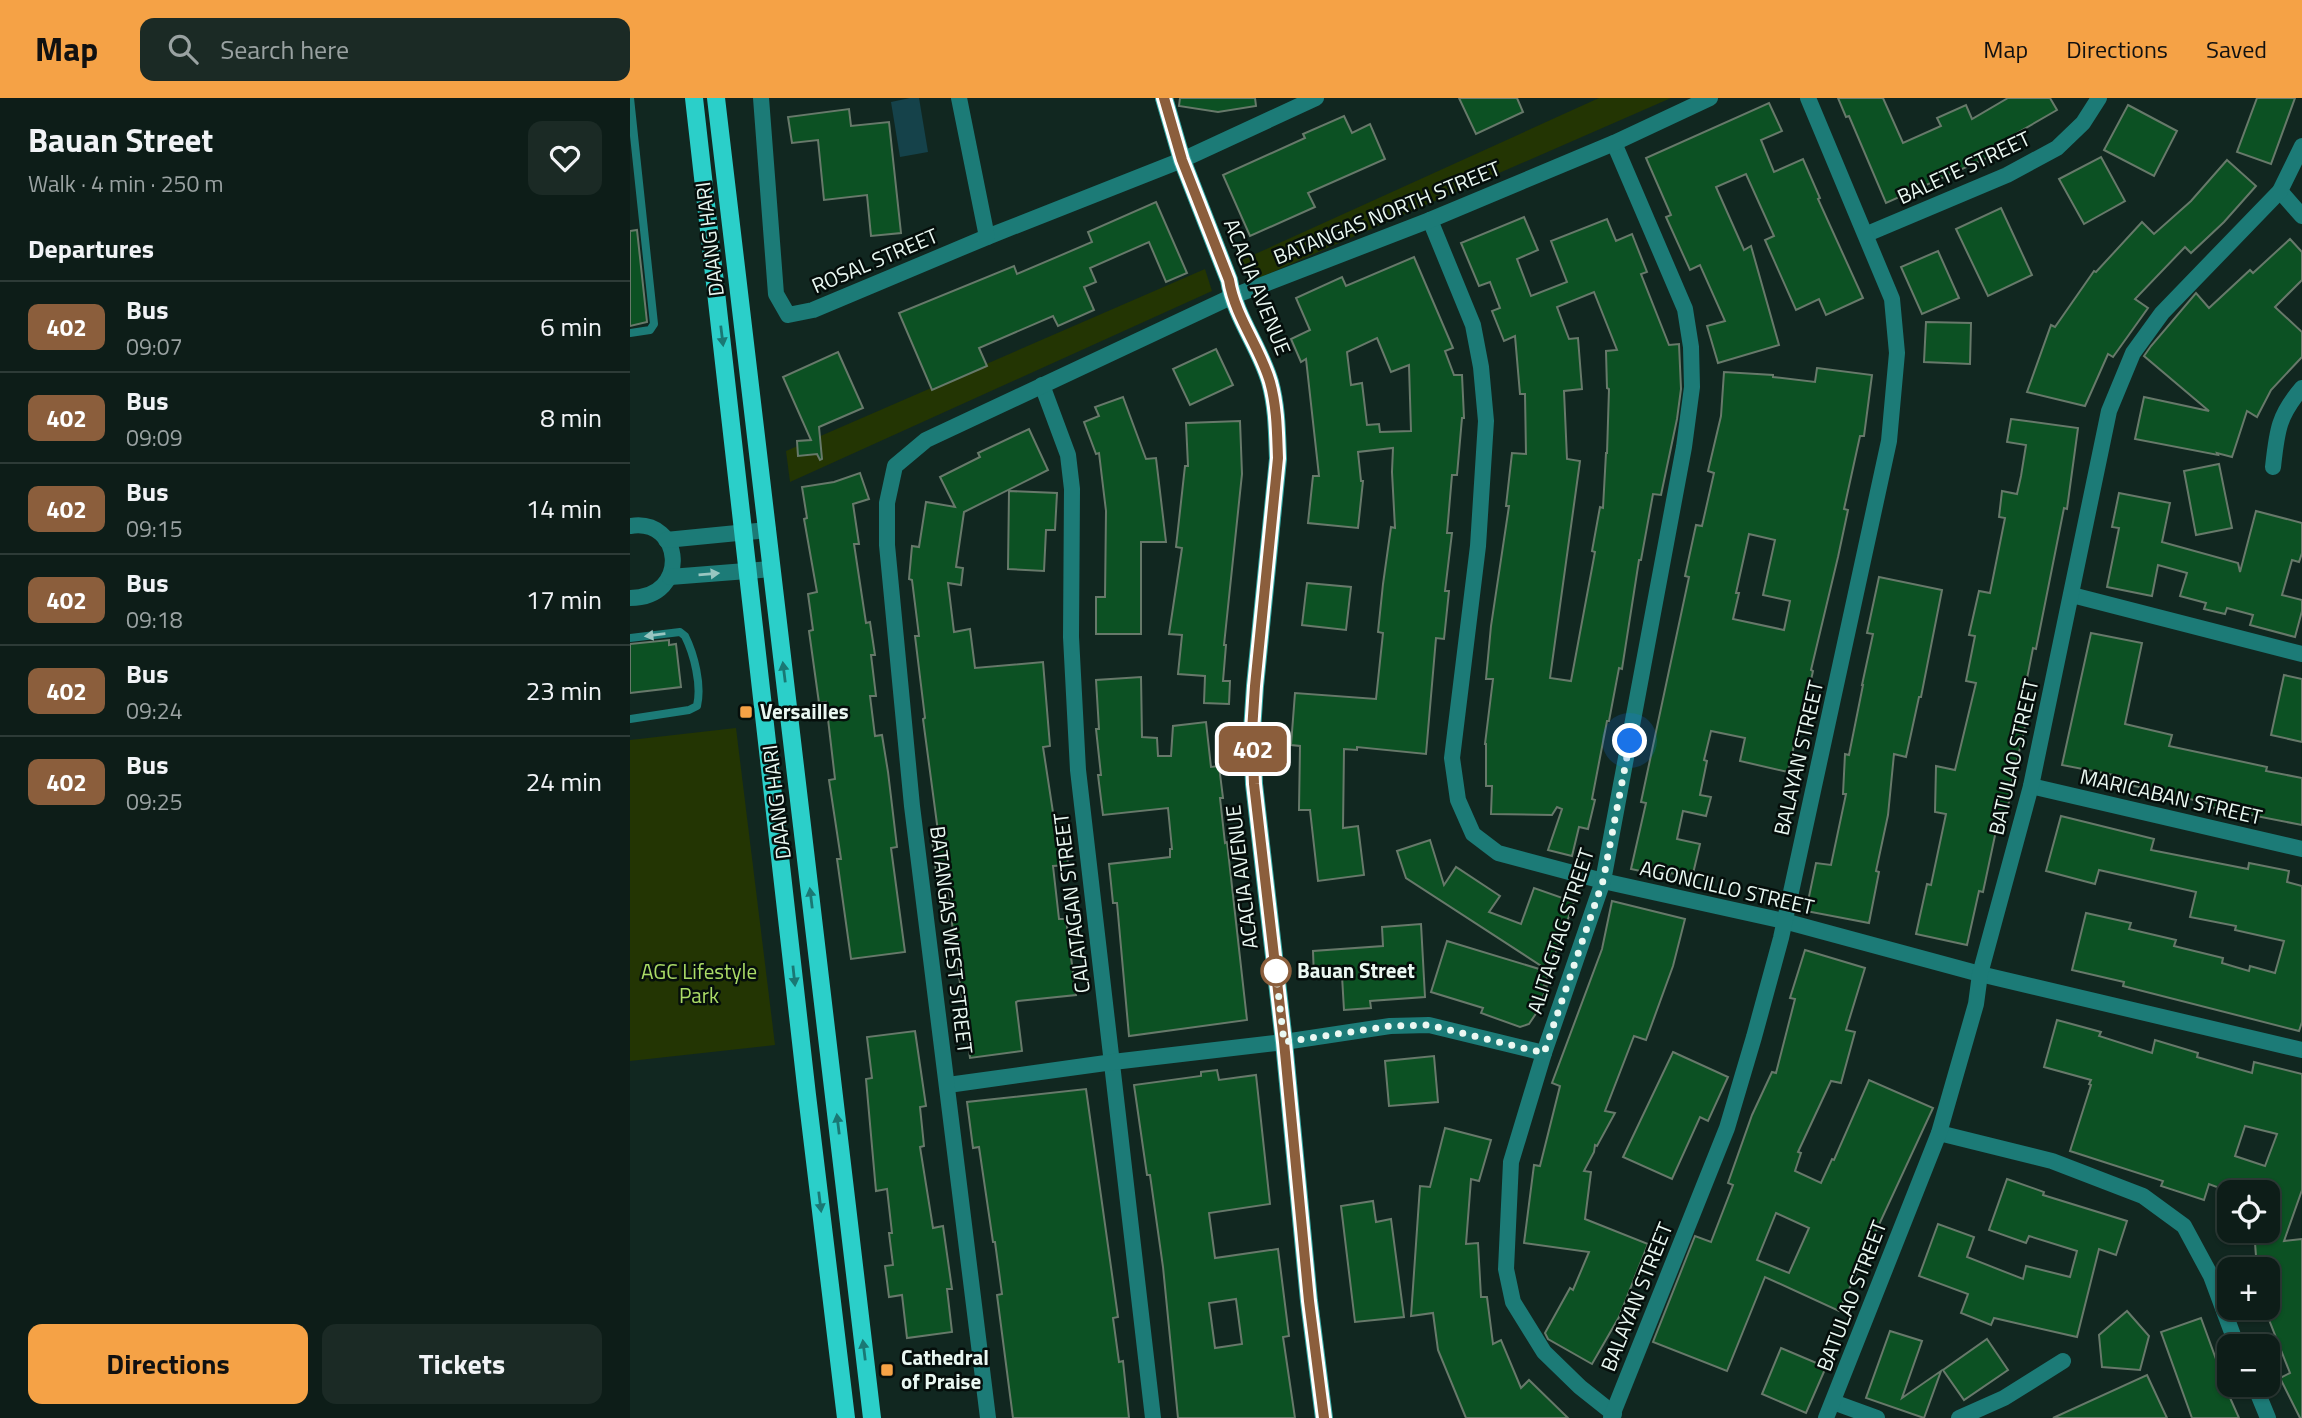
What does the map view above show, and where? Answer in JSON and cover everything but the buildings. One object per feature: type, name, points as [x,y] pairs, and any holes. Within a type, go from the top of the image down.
[{"type":"main road","name":"DAANG HARI","points":[[694,98],[846,1418]]},
{"type":"main road","name":"DAANG HARI","points":[[716,98],[872,1418]]},
{"type":"street","name":"ROSAL STREET","points":[[761,98],[776,294],[789,315],[813,310],[987,237],[1182,160],[1316,98]]},
{"type":"street","points":[[959,98],[987,237]]},
{"type":"street","name":"ACACIA AVENUE","points":[[1164,98],[1182,160],[1229,280],[1231,297],[1269,381],[1277,422],[1278,458],[1252,731],[1254,784],[1324,1418]]},
{"type":"street","name":"BATANGAS NORTH STREET","points":[[895,466],[926,440],[1231,297],[1430,220],[1614,143],[1710,98]]},
{"type":"street","name":"BALAYAN STREET","points":[[1612,1416],[1727,1128],[1754,1037],[1784,921],[1889,441],[1898,353],[1892,299],[1808,98]]},
{"type":"street","name":"BALETE STREET","points":[[1867,234],[2007,175],[2057,148],[2082,123],[2099,98]]},
{"type":"street","name":"ALITAGTAG STREET","points":[[1612,1416],[1544,1352],[1513,1302],[1506,1269],[1511,1162],[1544,1053],[1603,881],[1684,447],[1692,387],[1692,347],[1685,309],[1614,143]]},
{"type":"street","name":"BATULAO STREET","points":[[1826,1418],[1939,1133],[1976,1004],[1980,974],[2031,786],[2109,411],[2133,353],[2162,313],[2280,191],[2302,146]]},
{"type":"street","points":[[2280,191],[2302,216]]},
{"type":"street","name":"AGONCILLO STREET","points":[[1430,220],[1474,326],[1482,367],[1486,421],[1478,546],[1452,758],[1458,800],[1474,834],[1498,853],[1603,881],[1784,921],[1980,974],[2302,1051]]},
{"type":"street","name":"CALATAGAN STREET","points":[[1042,385],[1068,455],[1072,489],[1071,637],[1078,770],[1153,1418]]},
{"type":"street","points":[[2273,467],[2277,430],[2287,406],[2302,388]]},
{"type":"street","name":"BATANGAS WEST STREET","points":[[895,466],[887,503],[887,545],[912,806],[988,1418]]},
{"type":"street","points":[[630,526],[647,526],[658,531],[666,540],[673,558],[670,577],[663,587],[653,595],[630,598]]},
{"type":"street","points":[[666,540],[768,530]]},
{"type":"street","points":[[670,577],[772,569]]},
{"type":"street","points":[[2072,595],[2302,654]]},
{"type":"street","name":"MARICABAN STREET","points":[[2031,786],[2302,849]]},
{"type":"street","points":[[948,1085],[1390,1026],[1429,1025],[1544,1053]]},
{"type":"street","points":[[1939,1133],[2052,1161],[2143,1196],[2184,1226],[2211,1276],[2233,1334]]},
{"type":"street","points":[[1959,1418],[2004,1398],[2063,1361]]},
{"type":"street","points":[[2259,1397],[2268,1418]]},
{"type":"street","points":[[1833,1402],[1877,1418]]},
{"type":"lane","points":[[630,98],[654,324],[650,330],[630,333]]},
{"type":"lane","points":[[630,638],[680,632],[689,644],[696,677],[697,706],[689,710],[630,719]]},
{"type":"green space","points":[[1599,98],[1671,98],[1252,281],[1242,260]]},
{"type":"green space","points":[[1205,269],[1212,291],[790,482],[786,451]]},
{"type":"green space","name":"AGC Lifestyle Park","points":[[736,728],[775,1045],[630,1061],[630,740]]},
{"type":"water","points":[[919,98],[928,152],[900,157],[891,102]]},
{"type":"bus line","name":"402","points":[[1164,98],[1182,160],[1229,280],[1231,297],[1269,381],[1277,422],[1278,458],[1252,731],[1254,784],[1324,1418]]},
{"type":"place","name":"Versailles","points":[[746,712]]},
{"type":"place","name":"Bauan Street","points":[[1276,971]]},
{"type":"place","name":"Cathedral of Praise","points":[[887,1370]]},
{"type":"route","points":[[1276,971],[1275,965],[1284,1042],[1390,1026],[1429,1025],[1544,1053],[1603,881],[1630,741]]}]
